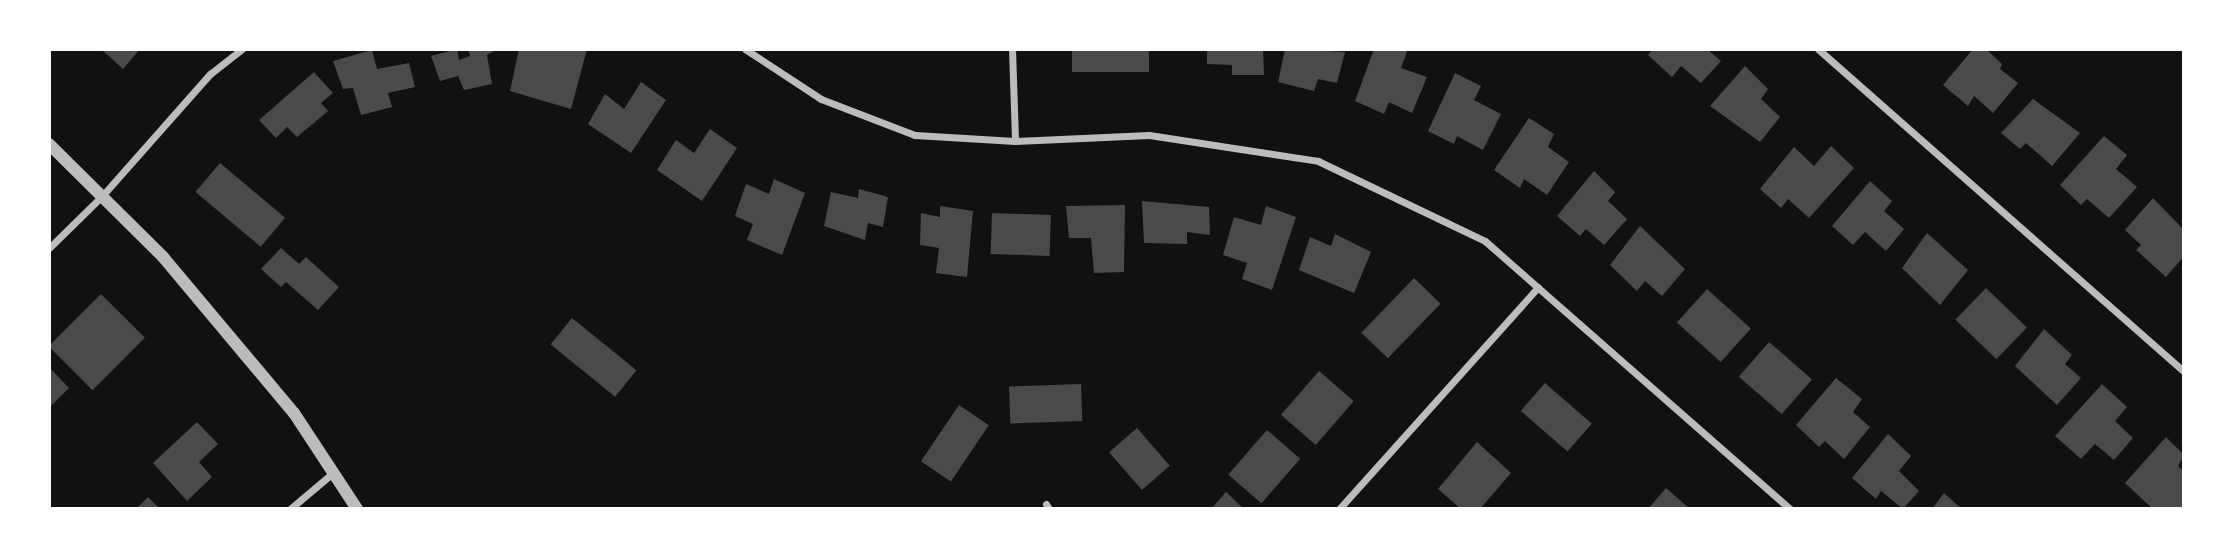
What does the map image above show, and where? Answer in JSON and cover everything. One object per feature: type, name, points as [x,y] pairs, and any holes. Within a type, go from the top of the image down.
[{"type":"street","points":[[49,248],[102,196],[210,74],[242,49]]},
{"type":"street","points":[[745,49],[821,99],[915,135],[1015,141],[1149,135],[1318,161],[1485,241],[1790,509]]},
{"type":"street","points":[[1012,49],[1015,141]]},
{"type":"street","points":[[1818,49],[2184,372]]},
{"type":"street","points":[[49,144],[163,257],[294,413],[357,509]]},
{"type":"street","points":[[1339,509],[1538,287]]},
{"type":"street","points":[[290,509],[335,472]]},
{"type":"building","points":[[101,49],[140,49],[123,69]]},
{"type":"building","points":[[457,49],[459,60],[470,56],[468,49],[497,49],[487,55],[492,84],[464,90],[458,76],[440,81],[431,56]]},
{"type":"building","points":[[519,49],[587,49],[571,109],[510,91]]},
{"type":"building","points":[[1072,49],[1149,49],[1149,72],[1072,72]]},
{"type":"building","points":[[1207,49],[1263,49],[1264,75],[1232,75],[1232,65],[1207,64]]},
{"type":"building","points":[[1285,49],[1345,52],[1337,83],[1318,79],[1314,91],[1278,82]]},
{"type":"building","points":[[1374,49],[1407,51],[1401,68],[1427,77],[1412,113],[1389,102],[1384,114],[1355,101]]},
{"type":"building","points":[[1653,49],[1707,49],[1721,61],[1701,83],[1681,66],[1672,77],[1648,55]]},
{"type":"building","points":[[1973,49],[1986,49],[2002,64],[2000,69],[2018,83],[1993,113],[1974,96],[1968,106],[1943,85]]},
{"type":"building","points":[[372,50],[377,69],[409,63],[415,87],[388,93],[392,107],[361,115],[353,88],[343,89],[333,61]]},
{"type":"building","points":[[1745,66],[1768,89],[1761,99],[1780,117],[1760,142],[1710,106]]},
{"type":"building","points":[[314,72],[333,93],[321,103],[328,111],[297,137],[287,127],[276,138],[259,120]]},
{"type":"building","points":[[1455,73],[1481,86],[1474,100],[1501,114],[1483,150],[1457,136],[1454,144],[1428,131]]},
{"type":"building","points":[[641,82],[666,100],[631,153],[588,124],[605,94],[624,109]]},
{"type":"building","points":[[2033,99],[2080,133],[2052,166],[2026,143],[2020,149],[2001,133]]},
{"type":"building","points":[[1529,118],[1554,134],[1548,147],[1569,162],[1547,195],[1524,179],[1520,188],[1494,170]]},
{"type":"building","points":[[710,129],[737,148],[702,201],[657,170],[676,140],[694,153]]},
{"type":"building","points":[[2104,136],[2127,155],[2116,169],[2137,187],[2109,218],[2087,199],[2081,205],[2060,185]]},
{"type":"building","points":[[1831,146],[1854,168],[1809,218],[1788,199],[1781,208],[1760,189],[1794,147],[1814,166]]},
{"type":"building","points":[[220,163],[285,218],[261,247],[196,192]]},
{"type":"building","points":[[1594,171],[1615,192],[1608,201],[1627,219],[1604,245],[1586,229],[1580,236],[1557,216]]},
{"type":"building","points":[[774,179],[805,193],[782,255],[747,240],[753,224],[735,216],[746,184],[769,194]]},
{"type":"building","points":[[1870,181],[1892,201],[1884,211],[1904,229],[1886,251],[1865,232],[1853,245],[1832,226]]},
{"type":"building","points":[[859,189],[888,197],[883,227],[868,223],[865,240],[824,226],[831,192],[858,198]]},
{"type":"building","points":[[2153,198],[2184,230],[2184,256],[2166,277],[2136,250],[2141,245],[2125,230]]},
{"type":"building","points":[[1142,201],[1209,207],[1210,235],[1187,232],[1187,244],[1144,243]]},
{"type":"building","points":[[1125,205],[1124,272],[1094,273],[1091,238],[1069,238],[1066,206]]},
{"type":"building","points":[[940,206],[973,211],[967,277],[936,273],[939,248],[920,245],[921,213],[940,217]]},
{"type":"building","points":[[1266,206],[1296,217],[1272,290],[1242,279],[1247,263],[1223,255],[1234,217],[1261,225]]},
{"type":"building","points":[[992,213],[1051,215],[1050,256],[991,254]]},
{"type":"building","points":[[1640,226],[1685,269],[1662,296],[1645,281],[1637,291],[1610,265]]},
{"type":"building","points":[[1927,233],[1968,270],[1940,305],[1902,268]]},
{"type":"building","points":[[1335,234],[1371,252],[1354,293],[1299,270],[1310,237],[1331,246]]},
{"type":"building","points":[[281,248],[299,264],[306,257],[339,287],[318,310],[286,282],[281,287],[261,269]]},
{"type":"building","points":[[1414,278],[1441,304],[1388,358],[1361,333]]},
{"type":"building","points":[[1986,288],[2027,328],[1996,359],[1955,320]]},
{"type":"building","points":[[1707,289],[1751,328],[1721,362],[1677,322]]},
{"type":"building","points":[[101,294],[145,338],[93,390],[49,346]]},
{"type":"building","points":[[572,318],[637,370],[615,397],[551,344]]},
{"type":"building","points":[[2044,329],[2072,355],[2065,364],[2081,378],[2057,405],[2015,366]]},
{"type":"building","points":[[1769,342],[1812,379],[1782,414],[1739,377]]},
{"type":"building","points":[[49,367],[69,388],[49,408]]},
{"type":"building","points":[[1319,371],[1354,401],[1316,445],[1281,415]]},
{"type":"building","points":[[1836,378],[1862,399],[1853,412],[1870,427],[1844,459],[1825,441],[1819,447],[1796,425]]},
{"type":"building","points":[[1545,383],[1592,424],[1568,452],[1521,411]]},
{"type":"building","points":[[1081,384],[1082,421],[1010,423],[1009,387]]},
{"type":"building","points":[[2102,384],[2127,407],[2115,421],[2133,438],[2114,460],[2095,444],[2081,459],[2055,436]]},
{"type":"building","points":[[959,405],[989,425],[951,482],[921,461]]},
{"type":"building","points":[[197,422],[218,444],[199,462],[212,477],[187,501],[153,463]]},
{"type":"building","points":[[1137,428],[1170,466],[1142,490],[1109,452]]},
{"type":"building","points":[[1267,430],[1300,459],[1261,503],[1228,475]]},
{"type":"building","points":[[1888,434],[1911,456],[1899,471],[1919,491],[1903,509],[1881,491],[1876,499],[1852,478]]},
{"type":"building","points":[[2166,437],[2184,455],[2178,466],[2184,472],[2184,509],[2153,509],[2125,483]]},
{"type":"building","points":[[1477,442],[1511,473],[1480,509],[1461,509],[1438,489]]},
{"type":"building","points":[[1666,488],[1690,509],[1648,509]]},
{"type":"building","points":[[1226,492],[1244,509],[1211,509]]},
{"type":"building","points":[[1944,493],[1962,509],[1932,509]]},
{"type":"building","points":[[148,497],[160,509],[136,509]]}]
